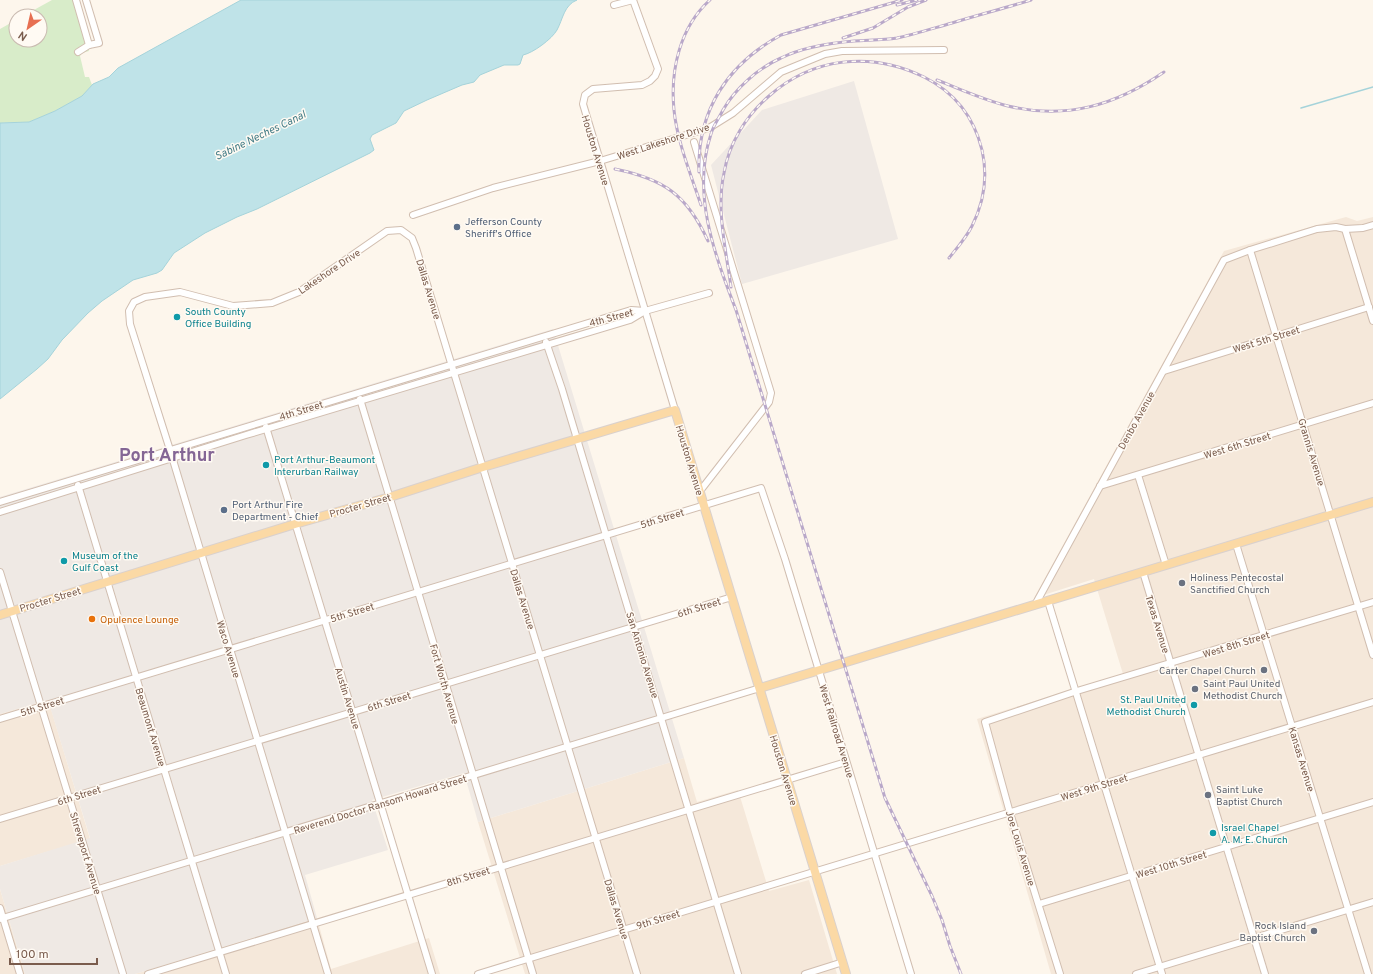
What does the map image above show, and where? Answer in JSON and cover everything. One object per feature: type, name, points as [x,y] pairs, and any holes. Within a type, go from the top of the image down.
[{"type":"main road","name":"Houston Avenue","points":[[675,410],[846,974]]},
{"type":"main road","name":"Procter Street","points":[[0,615],[295,524],[390,497],[483,467],[675,410]]},
{"type":"main road","points":[[760,688],[1373,502]]},
{"type":"street","points":[[76,0],[89,45]]},
{"type":"street","points":[[78,52],[89,45],[98,43],[86,0]]},
{"type":"street","name":"Houston Avenue","points":[[614,5],[633,0],[658,69],[655,76],[650,81],[642,85],[593,89],[585,95],[583,104],[675,410]]},
{"type":"street","name":"West Lakeshore Drive","points":[[600,161],[709,128],[733,114],[781,72],[825,54],[842,51],[944,50]]},
{"type":"street","points":[[694,142],[771,393],[769,402],[700,491]]},
{"type":"street","points":[[412,215],[492,188],[600,161]]},
{"type":"street","name":"Denbo Avenue","points":[[1035,605],[1224,260],[1250,250],[1317,229],[1336,227],[1345,229],[1363,228],[1373,225]]},
{"type":"street","points":[[1345,229],[1373,318]]},
{"type":"street","name":"Lakeshore Drive","points":[[130,324],[129,311],[134,302],[145,297],[180,292],[233,306],[272,303],[299,292],[387,231],[401,230]]},
{"type":"street","name":"Dallas Avenue","points":[[401,230],[412,238],[416,248],[637,974]]},
{"type":"street","name":"Grannis Avenue","points":[[1250,250],[1373,655]]},
{"type":"street","points":[[645,311],[709,293]]},
{"type":"street","name":"West 5th Street","points":[[1164,371],[1369,307]]},
{"type":"street","name":"4th Street","points":[[0,502],[631,310],[645,311]]},
{"type":"street","name":"4th Street","points":[[0,512],[267,429],[630,320],[645,311]]},
{"type":"street","name":"Waco Avenue","points":[[130,324],[170,450],[328,974]]},
{"type":"street","name":"San Antonio Avenue","points":[[544,337],[577,439],[662,718],[688,810],[738,974]]},
{"type":"street","name":"Fort Worth Avenue","points":[[358,393],[472,776],[533,974]]},
{"type":"street","name":"West 6th Street","points":[[1100,486],[1373,403]]},
{"type":"street","name":"Austin Avenue","points":[[264,422],[432,974]]},
{"type":"street","points":[[1138,475],[1166,565]]},
{"type":"street","name":"Beaumont Avenue","points":[[76,479],[226,974]]},
{"type":"street","name":"West Railroad Avenue","points":[[704,505],[761,488],[785,559],[910,974]]},
{"type":"street","name":"5th Street","points":[[0,719],[704,505]]},
{"type":"street","name":"Kansas Avenue","points":[[1236,544],[1368,974]]},
{"type":"street","name":"Shreveport Avenue","points":[[0,572],[123,974]]},
{"type":"street","name":"Texas Avenue","points":[[1142,572],[1265,974]]},
{"type":"street","name":"6th Street","points":[[0,819],[732,597]]},
{"type":"street","points":[[1048,601],[1077,691],[1131,876],[1162,974]]},
{"type":"street","name":"West 8th Street","points":[[985,722],[1077,691],[1373,602]]},
{"type":"street","name":"Reverend Doctor Ransom Howard Street","points":[[2,919],[760,688]]},
{"type":"street","name":"West 9th Street","points":[[815,871],[1373,702]]},
{"type":"street","name":"Joe Louis Avenue","points":[[985,722],[1010,813],[1060,974]]},
{"type":"street","points":[[788,780],[846,762]]},
{"type":"street","name":"8th Street","points":[[148,974],[788,780]]},
{"type":"street","name":"West 10th Street","points":[[1038,904],[1373,802]]},
{"type":"street","name":"9th Street","points":[[478,974],[815,871]]},
{"type":"street","points":[[1136,974],[1373,902]]},
{"type":"street","points":[[0,908],[2,919],[20,974]]},
{"type":"street","points":[[805,974],[843,962]]},
{"type":"shaded area","points":[[854,81],[898,239],[742,284],[711,165],[762,110]]},
{"type":"shaded area","points":[[1346,217],[1357,221],[1373,217],[1373,974],[1051,974],[977,719],[1123,674],[1094,579],[1034,598],[1224,251]]},
{"type":"shaded area","points":[[553,329],[684,758],[478,822],[464,773],[372,800],[388,850],[305,875],[317,918],[135,974],[25,974],[0,889],[0,866],[90,838],[48,700],[0,714],[0,497]]},
{"type":"shaded area","points":[[48,699],[90,839],[0,866],[0,714]]},
{"type":"shaded area","points":[[684,758],[697,802],[738,790],[769,891],[809,880],[837,974],[525,974],[478,822]]},
{"type":"shaded area","points":[[0,889],[25,974],[0,974]]},
{"type":"shaded area","points":[[317,918],[331,969],[429,938],[440,974],[135,974]]},
{"type":"green space","points":[[52,0],[73,0],[89,51],[82,53],[80,56],[85,77],[89,77],[92,85],[82,96],[55,111],[29,122],[0,123],[0,29],[8,24],[8,48],[48,48],[48,8],[38,8]]},
{"type":"water","name":"Sabine Neches Canal","points":[[241,0],[577,0],[569,5],[555,34],[537,49],[523,55],[520,64],[504,65],[480,75],[474,82],[462,85],[404,111],[396,123],[372,135],[370,139],[374,150],[370,153],[205,233],[174,253],[162,270],[157,273],[133,280],[102,301],[62,340],[48,359],[0,399],[0,123],[29,122],[55,111],[82,96],[93,84],[109,77],[118,68]]},
{"type":"waterway","points":[[1301,108],[1373,87]]},
{"type":"railway","points":[[701,205],[678,134],[673,95],[676,65],[684,36],[691,23],[710,0]]},
{"type":"railway","points":[[699,172],[700,150],[710,109],[719,91],[731,75],[746,60],[762,47],[781,35],[902,0]]},
{"type":"railway","points":[[897,5],[917,0]]},
{"type":"railway","points":[[843,38],[873,28],[908,7],[926,0]]},
{"type":"railway","points":[[961,974],[932,896],[885,798],[736,310],[720,268],[708,224],[705,202],[705,157],[711,134],[728,102],[748,80],[772,62],[789,54],[826,44],[897,38],[1031,0]]},
{"type":"railway","points":[[731,287],[721,216],[721,201],[726,162],[734,141],[753,112],[769,96],[786,83],[804,73],[823,66],[843,62],[863,61],[884,64],[904,69],[924,77],[945,90],[961,107],[974,127],[984,160],[984,189],[976,217],[970,230],[949,258]]},
{"type":"railway","points":[[937,80],[999,104],[1030,110],[1051,111],[1090,107],[1109,101],[1146,84],[1164,72]]},
{"type":"railway","points":[[615,169],[647,178],[672,192],[692,212],[708,241]]},
{"type":"place","name":"Jefferson County Sheriff's Office","points":[[457,227]]},
{"type":"place","name":"South County Office Building","points":[[177,317]]},
{"type":"place","name":"Port Arthur-Beaumont Interurban Railway","points":[[266,465]]},
{"type":"place","name":"Port Arthur Fire Department - Chief","points":[[224,510]]},
{"type":"place","name":"Museum of the Gulf Coast","points":[[64,561]]},
{"type":"place","name":"Holiness Pentecostal Sanctified Church","points":[[1182,583]]},
{"type":"place","name":"Opulence Lounge","points":[[92,619]]},
{"type":"place","name":"Carter Chapel Church","points":[[1264,670]]},
{"type":"place","name":"Saint Paul United Methodist Church","points":[[1195,689]]},
{"type":"place","name":"St. Paul United Methodist Church","points":[[1194,705]]},
{"type":"place","name":"Saint Luke Baptist Church","points":[[1208,795]]},
{"type":"place","name":"Israel Chapel A. M. E. Church","points":[[1213,833]]},
{"type":"place","name":"Rock Island Baptist Church","points":[[1314,931]]},
{"type":"district","name":"Port Arthur","points":[[167,455]]}]
